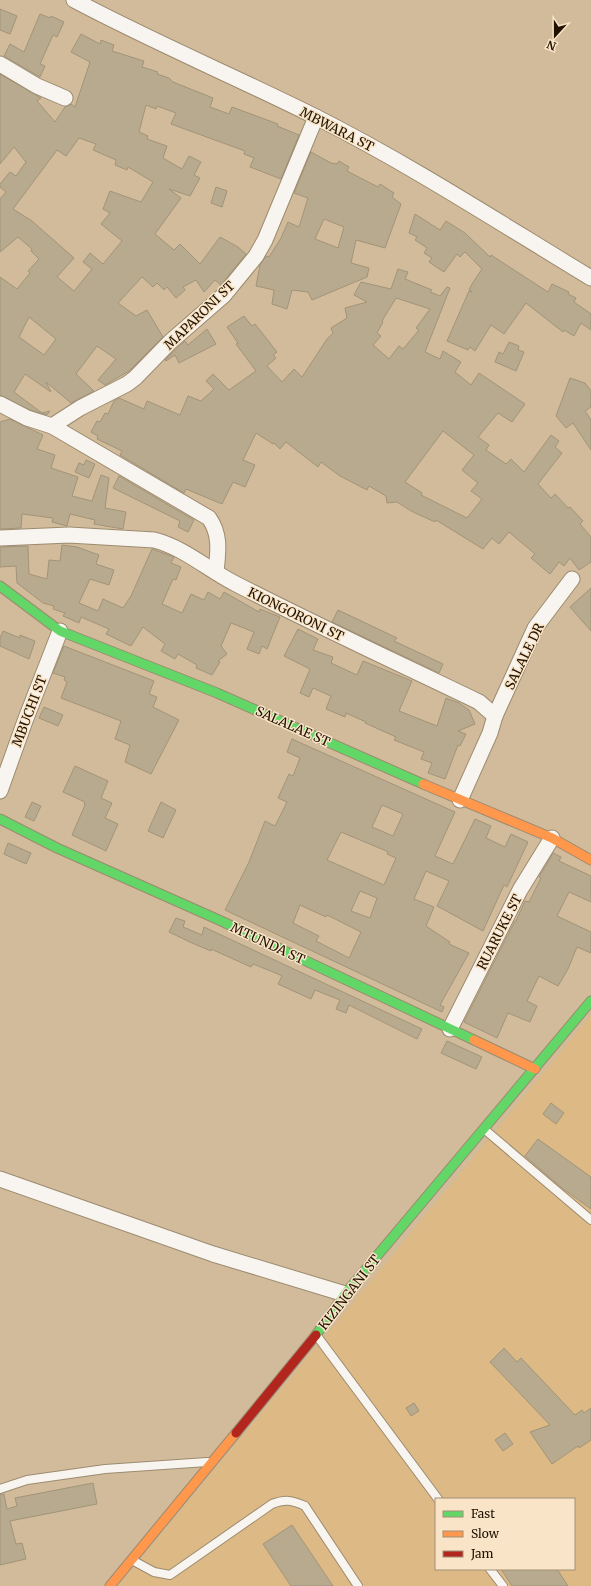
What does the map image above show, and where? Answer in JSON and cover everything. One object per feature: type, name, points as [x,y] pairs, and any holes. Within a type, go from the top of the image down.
[{"type":"street","name":"MBWARA ST","points":[[74,0],[120,24],[316,117],[414,171],[591,278]]},
{"type":"street","points":[[0,64],[37,86],[65,98]]},
{"type":"street","name":"MAPARONI ST","points":[[52,426],[80,408],[127,384],[170,342],[224,294],[256,256],[265,240],[316,117]]},
{"type":"street","points":[[0,404],[27,418],[52,426],[209,518],[215,527],[218,536],[216,572]]},
{"type":"street","name":"KIONGORONI ST","points":[[0,538],[69,535],[154,540],[179,548],[235,584],[478,702],[495,716]]},
{"type":"street","name":"SALALE DR","points":[[495,716],[535,628],[572,579]]},
{"type":"street","name":"SALALAE ST","points":[[0,586],[60,631],[217,693],[460,800],[552,838],[591,860]]},
{"type":"street","name":"MBUCHI ST","points":[[0,791],[60,631]]},
{"type":"street","points":[[460,800],[490,733],[495,716]]},
{"type":"street","name":"MTUNDA ST","points":[[0,819],[57,848],[226,923],[535,1069]]},
{"type":"street","name":"RUARUKE ST","points":[[450,1029],[520,890],[552,838]]},
{"type":"street","name":"KIZINGANI ST","points":[[110,1586],[316,1335],[345,1294],[591,1001]]},
{"type":"street","points":[[0,1179],[213,1254],[345,1294]]},
{"type":"lane","points":[[484,1129],[591,1220]]},
{"type":"lane","points":[[316,1335],[437,1498]]},
{"type":"lane","points":[[0,1489],[27,1480],[105,1469],[212,1462]]},
{"type":"lane","points":[[132,1559],[154,1572],[170,1575],[272,1504],[281,1500],[293,1500],[305,1506],[358,1586]]},
{"type":"lane","points":[[491,1570],[503,1586]]},
{"type":"shaded area","points":[[591,1015],[591,1586],[118,1586]]},
{"type":"building","points":[[0,9],[17,16],[10,34],[0,30]]},
{"type":"building","points":[[40,14],[50,18],[51,16],[64,22],[57,37],[53,35],[40,64],[45,66],[40,77],[4,56],[10,44],[24,52]]},
{"type":"building","points":[[81,34],[100,44],[101,40],[114,45],[112,51],[144,61],[142,67],[158,72],[157,74],[169,78],[173,82],[213,98],[210,107],[229,114],[232,107],[278,124],[277,126],[299,135],[281,179],[250,167],[254,158],[244,154],[245,151],[171,124],[176,113],[157,106],[156,109],[146,105],[139,132],[148,136],[147,139],[167,146],[163,158],[182,169],[189,156],[201,162],[194,175],[200,178],[190,196],[169,189],[181,198],[155,234],[174,250],[180,244],[200,264],[220,237],[238,247],[246,254],[221,285],[215,280],[204,292],[196,280],[183,287],[185,290],[176,298],[167,287],[164,290],[157,283],[153,287],[142,277],[118,303],[136,316],[147,310],[163,337],[129,371],[105,385],[98,380],[116,359],[97,346],[76,374],[94,391],[71,403],[46,382],[51,392],[25,374],[14,392],[42,413],[50,411],[47,415],[30,410],[0,395],[0,277],[17,289],[30,273],[28,271],[39,259],[31,251],[32,249],[18,237],[0,252],[0,199],[6,192],[0,187],[0,184],[10,172],[16,176],[26,162],[14,147],[0,164],[0,74],[41,98],[37,101],[55,122],[65,107],[71,104],[75,107],[90,62],[71,52]],"holes":[[[79,138],[96,144],[93,150],[116,160],[115,165],[127,170],[128,167],[153,182],[141,202],[110,191],[103,209],[110,213],[101,224],[122,241],[103,264],[90,253],[83,262],[92,269],[74,291],[57,277],[74,258],[32,221],[13,209],[57,150],[66,156]],[[29,317],[56,339],[44,355],[19,337]]]},
{"type":"building","points":[[311,152],[331,163],[337,164],[339,161],[349,167],[347,171],[378,187],[380,184],[394,193],[392,197],[401,204],[385,248],[356,240],[351,263],[369,268],[367,277],[312,300],[308,292],[292,290],[287,309],[272,304],[274,290],[256,286],[260,265],[266,256],[269,257],[281,238],[288,222],[299,227],[308,198],[294,193]],"holes":[[[324,219],[344,227],[338,248],[315,239]]]},
{"type":"building","points":[[216,187],[227,191],[222,207],[211,203]]},
{"type":"building","points":[[415,214],[440,230],[446,221],[465,233],[490,257],[491,255],[548,292],[552,284],[569,292],[568,294],[576,298],[574,302],[591,314],[591,330],[581,323],[574,336],[564,330],[563,332],[526,303],[504,334],[491,325],[475,351],[470,347],[468,350],[447,341],[469,291],[472,292],[469,290],[482,269],[465,252],[460,257],[457,254],[444,272],[429,262],[432,258],[424,253],[427,248],[415,240],[417,237],[409,233]]},
{"type":"building","points":[[398,269],[408,272],[405,279],[432,290],[430,292],[440,296],[447,287],[450,288],[425,352],[440,359],[443,351],[461,362],[455,372],[471,385],[479,373],[525,404],[512,422],[498,413],[478,437],[489,445],[486,450],[506,464],[511,459],[524,472],[551,435],[559,441],[555,447],[562,453],[538,484],[551,498],[555,494],[583,521],[580,524],[591,537],[591,562],[579,570],[570,558],[564,566],[559,562],[550,574],[531,558],[535,554],[509,532],[499,544],[492,538],[483,549],[436,520],[435,522],[411,511],[397,502],[387,503],[386,496],[369,486],[367,490],[340,476],[321,462],[318,467],[286,442],[280,449],[274,443],[273,444],[256,433],[243,460],[255,465],[245,487],[233,482],[222,504],[186,489],[184,493],[120,455],[122,451],[97,439],[98,436],[91,432],[97,421],[100,422],[105,413],[108,414],[114,401],[119,398],[144,409],[147,401],[180,415],[188,396],[201,401],[214,389],[206,381],[213,374],[229,390],[256,371],[236,344],[238,343],[227,327],[244,316],[252,326],[255,324],[277,352],[273,355],[276,358],[267,366],[282,382],[294,369],[302,377],[327,339],[333,333],[331,328],[347,318],[345,308],[367,302],[354,295],[361,282],[391,289]],"holes":[[[396,298],[430,309],[416,328],[419,330],[403,349],[399,346],[389,359],[373,345],[381,336],[377,333],[383,322],[382,321]],[[443,431],[474,455],[462,470],[478,483],[471,491],[482,499],[467,518],[421,495],[422,493],[405,482]]]},
{"type":"building","points":[[207,329],[216,344],[179,363],[175,355],[166,361],[165,360],[185,341],[188,345]]},
{"type":"building","points":[[509,342],[519,346],[518,350],[524,352],[516,371],[495,362],[499,352],[503,354]]},
{"type":"building","points":[[570,378],[585,383],[591,391],[591,407],[585,411],[591,420],[591,450],[573,423],[566,428],[556,416]]},
{"type":"building","points":[[10,419],[43,435],[37,449],[55,455],[51,468],[78,477],[72,496],[92,501],[101,475],[109,478],[105,508],[126,512],[123,529],[94,524],[95,520],[70,514],[67,526],[52,522],[53,518],[22,514],[21,528],[0,529],[0,422]]},
{"type":"building","points":[[86,460],[95,464],[89,478],[75,472],[79,463],[84,465]]},
{"type":"building","points":[[119,476],[194,520],[188,532],[178,527],[180,521],[113,488]]},
{"type":"building","points":[[62,545],[77,547],[99,555],[96,564],[114,570],[109,585],[90,579],[79,603],[98,611],[103,599],[123,608],[131,596],[152,549],[174,557],[171,563],[181,567],[176,580],[173,579],[162,604],[182,613],[191,594],[204,600],[208,592],[220,599],[224,592],[259,612],[260,609],[280,617],[267,649],[262,646],[259,654],[247,649],[254,632],[231,623],[221,646],[227,654],[218,661],[220,662],[212,675],[196,668],[197,665],[178,654],[175,659],[161,651],[165,644],[143,627],[131,646],[106,634],[109,629],[81,617],[79,623],[63,616],[65,613],[53,609],[54,606],[43,603],[17,583],[16,566],[0,567],[0,547],[28,546],[29,574],[47,579],[49,560],[60,561]]},
{"type":"building","points":[[591,588],[591,631],[570,607]]},
{"type":"building","points":[[338,610],[397,638],[394,641],[443,664],[439,673],[332,622]]},
{"type":"building","points":[[298,629],[318,639],[313,650],[333,657],[331,663],[357,675],[363,661],[412,681],[399,711],[437,726],[446,698],[459,703],[469,710],[475,724],[458,731],[466,734],[460,746],[458,745],[445,779],[428,773],[432,763],[421,759],[424,752],[394,740],[396,737],[346,713],[345,717],[326,709],[331,696],[313,688],[309,697],[300,693],[310,669],[284,656]]},
{"type":"building","points":[[3,631],[20,638],[20,635],[35,641],[29,659],[0,646],[0,638]]},
{"type":"building","points":[[64,646],[154,681],[149,694],[157,697],[153,707],[179,720],[151,774],[125,762],[130,745],[115,739],[121,721],[61,698],[67,682],[64,680],[65,677],[53,673]]},
{"type":"building","points":[[44,707],[63,715],[58,726],[39,718]]},
{"type":"building","points":[[292,739],[455,812],[435,856],[453,864],[475,819],[491,826],[486,838],[505,847],[511,834],[528,842],[507,887],[504,885],[483,931],[437,906],[449,881],[426,871],[414,899],[434,907],[426,926],[450,942],[449,944],[469,953],[440,1005],[444,1007],[442,1012],[225,910],[249,862],[265,821],[275,826],[287,802],[278,798],[289,774],[293,776],[300,758],[287,752]],"holes":[[[382,805],[403,814],[393,836],[372,827]],[[341,832],[384,850],[388,852],[387,854],[396,858],[384,885],[327,860]],[[360,891],[377,898],[370,918],[351,911]],[[300,905],[326,917],[327,915],[361,932],[349,958],[316,941],[319,936],[293,923]]]},
{"type":"building","points":[[75,766],[108,781],[101,798],[112,803],[105,818],[118,824],[106,851],[72,835],[85,805],[85,802],[63,792]]},
{"type":"building","points":[[32,802],[41,806],[34,821],[25,817]]},
{"type":"building","points":[[161,802],[176,810],[163,838],[148,831]]},
{"type":"building","points":[[8,843],[31,853],[26,864],[4,854]]},
{"type":"building","points":[[553,853],[561,857],[559,861],[591,876],[591,902],[569,892],[557,916],[591,932],[591,953],[577,947],[568,969],[558,986],[539,976],[527,1001],[537,1006],[530,1022],[508,1013],[497,1038],[464,1022],[525,901],[529,902],[541,878],[539,877]]},
{"type":"building","points":[[176,918],[185,921],[183,927],[202,935],[204,927],[422,1029],[417,1039],[349,1005],[346,1013],[336,1009],[340,1000],[315,990],[311,999],[278,984],[282,976],[278,974],[253,964],[251,967],[169,932]]},
{"type":"building","points":[[447,1041],[482,1057],[476,1069],[441,1053]]},
{"type":"building","points":[[551,1103],[564,1113],[556,1124],[543,1114]]},
{"type":"building","points":[[538,1139],[591,1177],[591,1209],[562,1188],[525,1156]]},
{"type":"building","points":[[504,1348],[517,1362],[521,1358],[575,1415],[582,1410],[584,1413],[591,1408],[591,1440],[579,1448],[578,1446],[552,1464],[530,1432],[550,1425],[490,1362]]},
{"type":"building","points":[[414,1403],[419,1411],[411,1416],[406,1408]]},
{"type":"building","points":[[505,1433],[513,1444],[503,1451],[495,1440]]},
{"type":"building","points":[[93,1483],[97,1504],[10,1521],[16,1544],[22,1543],[26,1559],[0,1565],[0,1495],[4,1494],[7,1509],[17,1506],[15,1498]]},
{"type":"building","points":[[292,1525],[333,1586],[291,1586],[263,1544]]},
{"type":"building","points":[[502,1570],[558,1570],[568,1586],[512,1586]]},
{"type":"traffic: fast","points":[[0,586],[60,631],[217,693],[423,784]]},
{"type":"traffic: fast","points":[[0,819],[57,848],[219,920],[474,1040]]},
{"type":"traffic: fast","points":[[316,1335],[345,1294],[591,1001]]},
{"type":"traffic: slow","points":[[423,784],[552,838],[591,860]]},
{"type":"traffic: slow","points":[[474,1040],[535,1069]]},
{"type":"traffic: slow","points":[[110,1586],[236,1433]]},
{"type":"traffic: jam","points":[[236,1433],[316,1335]]}]
